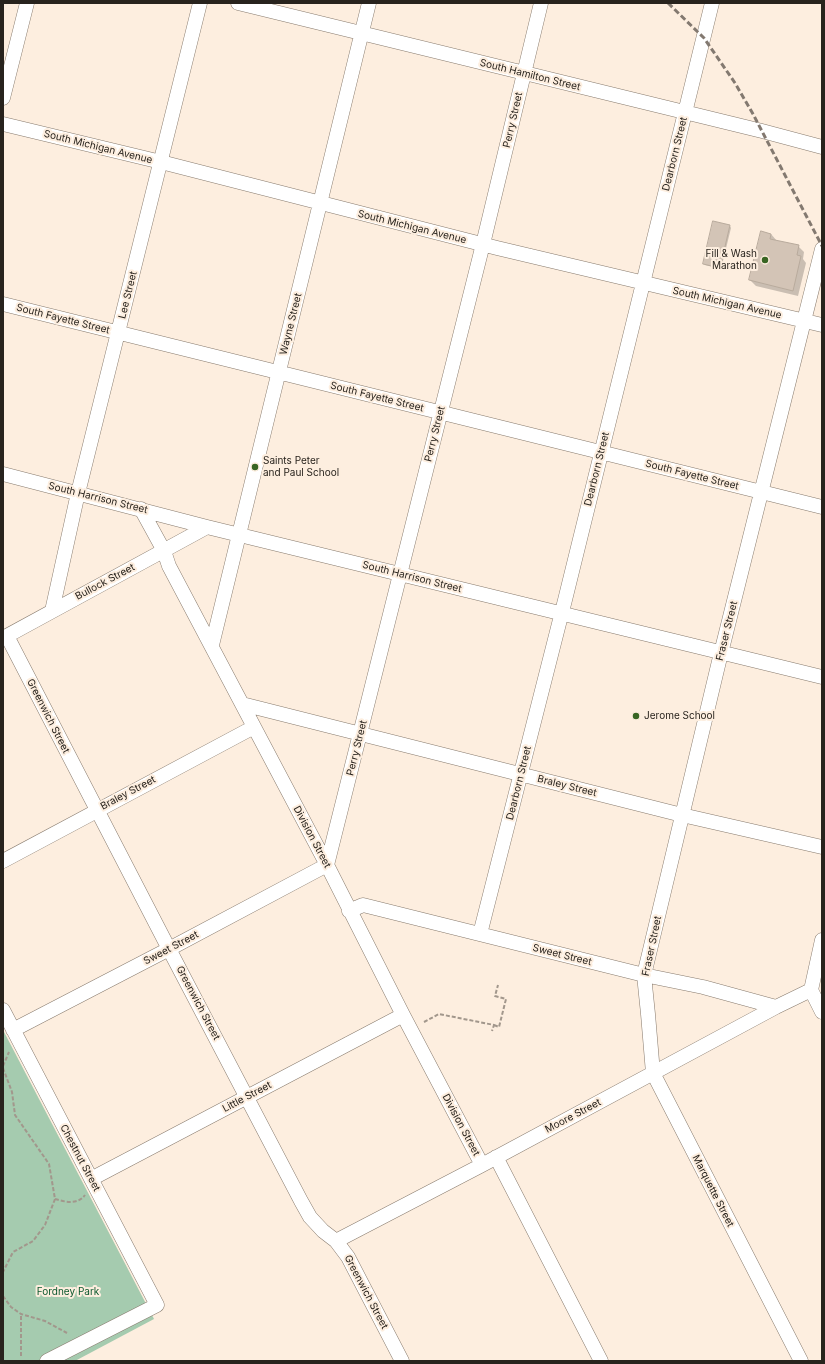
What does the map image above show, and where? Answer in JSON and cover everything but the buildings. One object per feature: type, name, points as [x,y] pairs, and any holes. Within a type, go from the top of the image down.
[{"type":"street","points":[[3,98],[27,3]]},
{"type":"street","name":"Lee Street","points":[[52,611],[78,493],[200,3]]},
{"type":"street","name":"South Hamilton Street","points":[[238,3],[822,147]]},
{"type":"street","name":"Wayne Street","points":[[212,645],[369,3]]},
{"type":"street","name":"Perry Street","points":[[327,864],[399,574],[441,413],[541,3]]},
{"type":"street","name":"Dearborn Street","points":[[480,934],[561,614],[712,3]]},
{"type":"street","name":"South Michigan Avenue","points":[[3,124],[161,162],[321,204],[483,244],[804,322],[822,325]]},
{"type":"street","name":"Fraser Street","points":[[648,1014],[644,975],[721,653],[822,249]]},
{"type":"street","name":"South Fayette Street","points":[[3,304],[822,508]]},
{"type":"street","name":"South Harrison Street","points":[[3,474],[399,574],[822,677]]},
{"type":"street","name":"Division Street","points":[[142,509],[164,551],[170,566],[327,864],[349,911],[482,1165]]},
{"type":"street","name":"Bullock Street","points":[[5,637],[164,551],[207,526]]},
{"type":"street","name":"Greenwich Street","points":[[5,637],[310,1217],[323,1231],[336,1241],[348,1257],[402,1361]]},
{"type":"street","name":"Braley Street","points":[[242,704],[682,815],[822,848]]},
{"type":"street","name":"Braley Street","points":[[3,861],[254,727]]},
{"type":"street","name":"Sweet Street","points":[[13,1030],[169,950],[327,864]]},
{"type":"street","name":"Sweet Street","points":[[349,911],[363,905],[644,975],[703,987],[776,1007]]},
{"type":"street","points":[[822,940],[810,990],[822,1012]]},
{"type":"street","name":"Moore Street","points":[[336,1241],[810,990]]},
{"type":"street","name":"Chestnut Street","points":[[3,1010],[157,1305],[47,1361]]},
{"type":"street","name":"Marquette Street","points":[[648,1014],[653,1073],[801,1361]]},
{"type":"street","name":"Little Street","points":[[91,1179],[403,1015]]},
{"type":"street","name":"Division Street","points":[[496,1157],[601,1361]]},
{"type":"path","points":[[424,1022],[439,1014],[499,1027],[506,999],[495,996],[498,985]]},
{"type":"path","points":[[492,1031],[494,1025]]},
{"type":"path","points":[[3,1272],[13,1252],[33,1241],[45,1225],[55,1199],[49,1164],[15,1115],[12,1092],[3,1067],[9,1052]]},
{"type":"path","points":[[55,1199],[66,1202],[76,1202],[83,1198],[86,1193]]},
{"type":"path","points":[[3,1263],[7,1264]]},
{"type":"path","points":[[3,1296],[11,1307],[21,1314],[45,1321],[67,1333]]},
{"type":"path","points":[[21,1314],[21,1356]]},
{"type":"green space","name":"Fordney Park","points":[[3,1030],[154,1319],[75,1361],[3,1361]]},
{"type":"railway","points":[[668,3],[704,38],[735,83],[753,114],[822,246]]},
{"type":"place","name":"Fill & Wash Marathon","points":[[765,260]]},
{"type":"place","name":"Saints Peter and Paul School","points":[[255,467]]},
{"type":"place","name":"Jerome School","points":[[636,716]]}]
